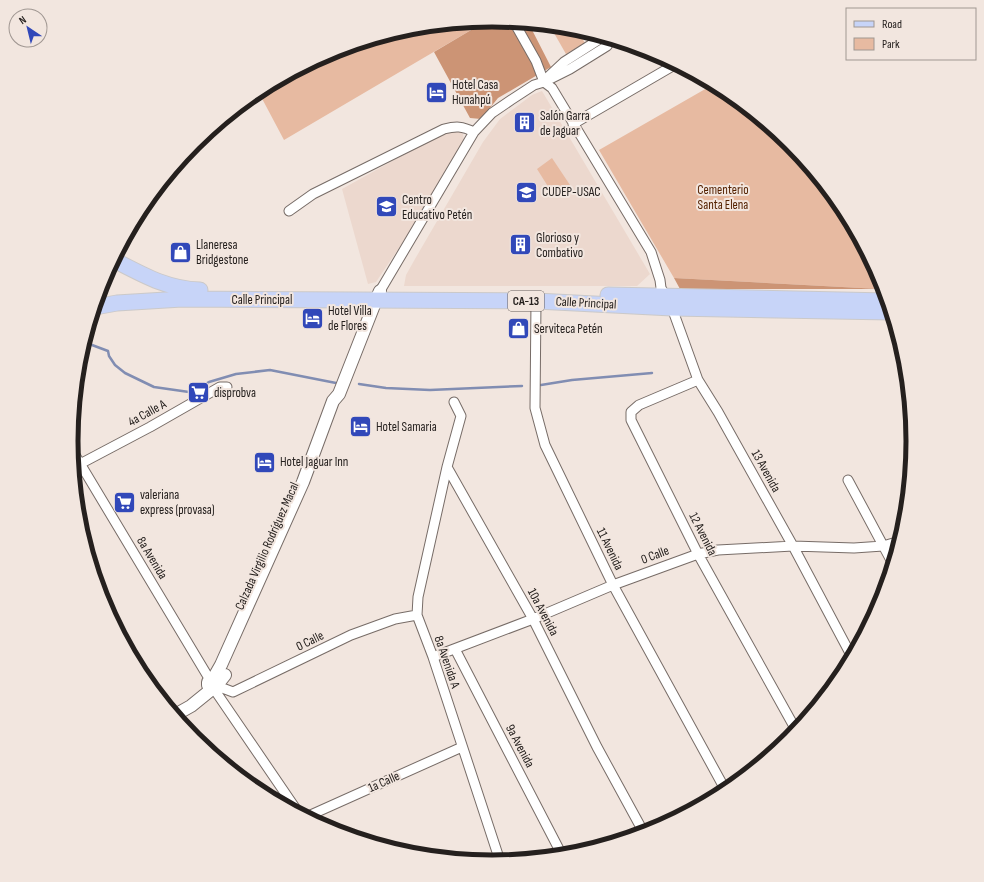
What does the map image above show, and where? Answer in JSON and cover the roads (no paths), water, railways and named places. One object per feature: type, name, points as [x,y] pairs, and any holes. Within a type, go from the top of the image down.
[{"type":"main road","name":"Calle Principal","points":[[119,263],[162,284],[184,290],[536,301],[881,301]]},
{"type":"main road","name":"Calle Principal","points":[[101,306],[118,303],[160,300],[378,296],[668,302],[885,312]]},
{"type":"street","points":[[517,28],[536,61],[544,82]]},
{"type":"street","points":[[544,82],[564,62],[597,41]]},
{"type":"street","points":[[378,296],[474,132],[492,113],[511,100],[534,85],[544,82],[570,69],[608,46],[609,44]]},
{"type":"street","points":[[573,124],[670,68]]},
{"type":"street","name":"13 Avenida","points":[[544,82],[552,88],[651,252],[661,288],[668,302],[698,380],[718,412],[793,546],[849,651]]},
{"type":"street","points":[[289,211],[313,194],[444,129],[454,126],[465,127],[474,132]]},
{"type":"street","name":"Calzada Virgilio Rodríguez Macal","points":[[175,707],[213,685],[224,677],[228,670],[308,489],[340,404],[339,394],[378,296]]},
{"type":"street","name":"11 Avenida","points":[[536,301],[535,408],[545,445],[613,585],[723,785]]},
{"type":"street","name":"12 Avenida","points":[[698,380],[639,405],[631,412],[631,420],[698,554],[793,725]]},
{"type":"street","name":"4a Calle A","points":[[80,464],[150,427],[220,387],[227,387]]},
{"type":"street","points":[[447,467],[461,416],[454,402]]},
{"type":"street","name":"8a Avenida","points":[[80,464],[213,685],[292,804]]},
{"type":"street","name":"8a Avenida A","points":[[447,467],[418,597],[417,615],[433,658],[498,855]]},
{"type":"street","name":"10a Avenida","points":[[447,467],[533,619],[597,747],[641,827]]},
{"type":"street","points":[[848,480],[889,557]]},
{"type":"street","name":"0 Calle","points":[[433,658],[533,619],[613,585],[698,554],[718,550],[793,546],[854,548],[883,546],[893,543]]},
{"type":"street","name":"0 Calle","points":[[213,685],[233,692],[351,635],[395,619],[417,615]]},
{"type":"street","name":"9a Avenida","points":[[455,649],[559,849]]},
{"type":"street","name":"Calzada Virgilio Rodríguez Macal","points":[[180,712],[191,706],[213,685]]},
{"type":"street","name":"1a Calle","points":[[313,814],[462,747]]},
{"type":"waterway","points":[[90,344],[108,351],[109,356],[115,365],[125,373],[154,387],[189,392],[209,382],[236,374],[270,370],[336,383]]},
{"type":"waterway","points":[[541,385],[572,380],[652,373]]},
{"type":"waterway","points":[[359,384],[386,388],[430,390],[522,386]]},
{"type":"place","name":"Hotel Casa Hunahpú","points":[[436,92]]},
{"type":"place","name":"Salón Garra de Jaguar","points":[[525,123]]},
{"type":"place","name":"CUDEP-USAC","points":[[527,192]]},
{"type":"place","name":"Centro Educativo Petén","points":[[386,207]]},
{"type":"place","name":"Glorioso y Combativo","points":[[520,245]]},
{"type":"place","name":"Llaneresa Bridgestone","points":[[180,252]]},
{"type":"place","name":"Hotel Villa de Flores","points":[[313,318]]},
{"type":"place","name":"Serviteca Petén","points":[[518,329]]},
{"type":"place","name":"disprobva","points":[[199,393]]},
{"type":"place","name":"Hotel Samaria","points":[[360,427]]},
{"type":"place","name":"Hotel Jaguar Inn","points":[[264,462]]},
{"type":"place","name":"valeriana express (provasa)","points":[[124,502]]},
{"type":"park label","name":"Cementerio Santa Elena","points":[[723,198]]}]
